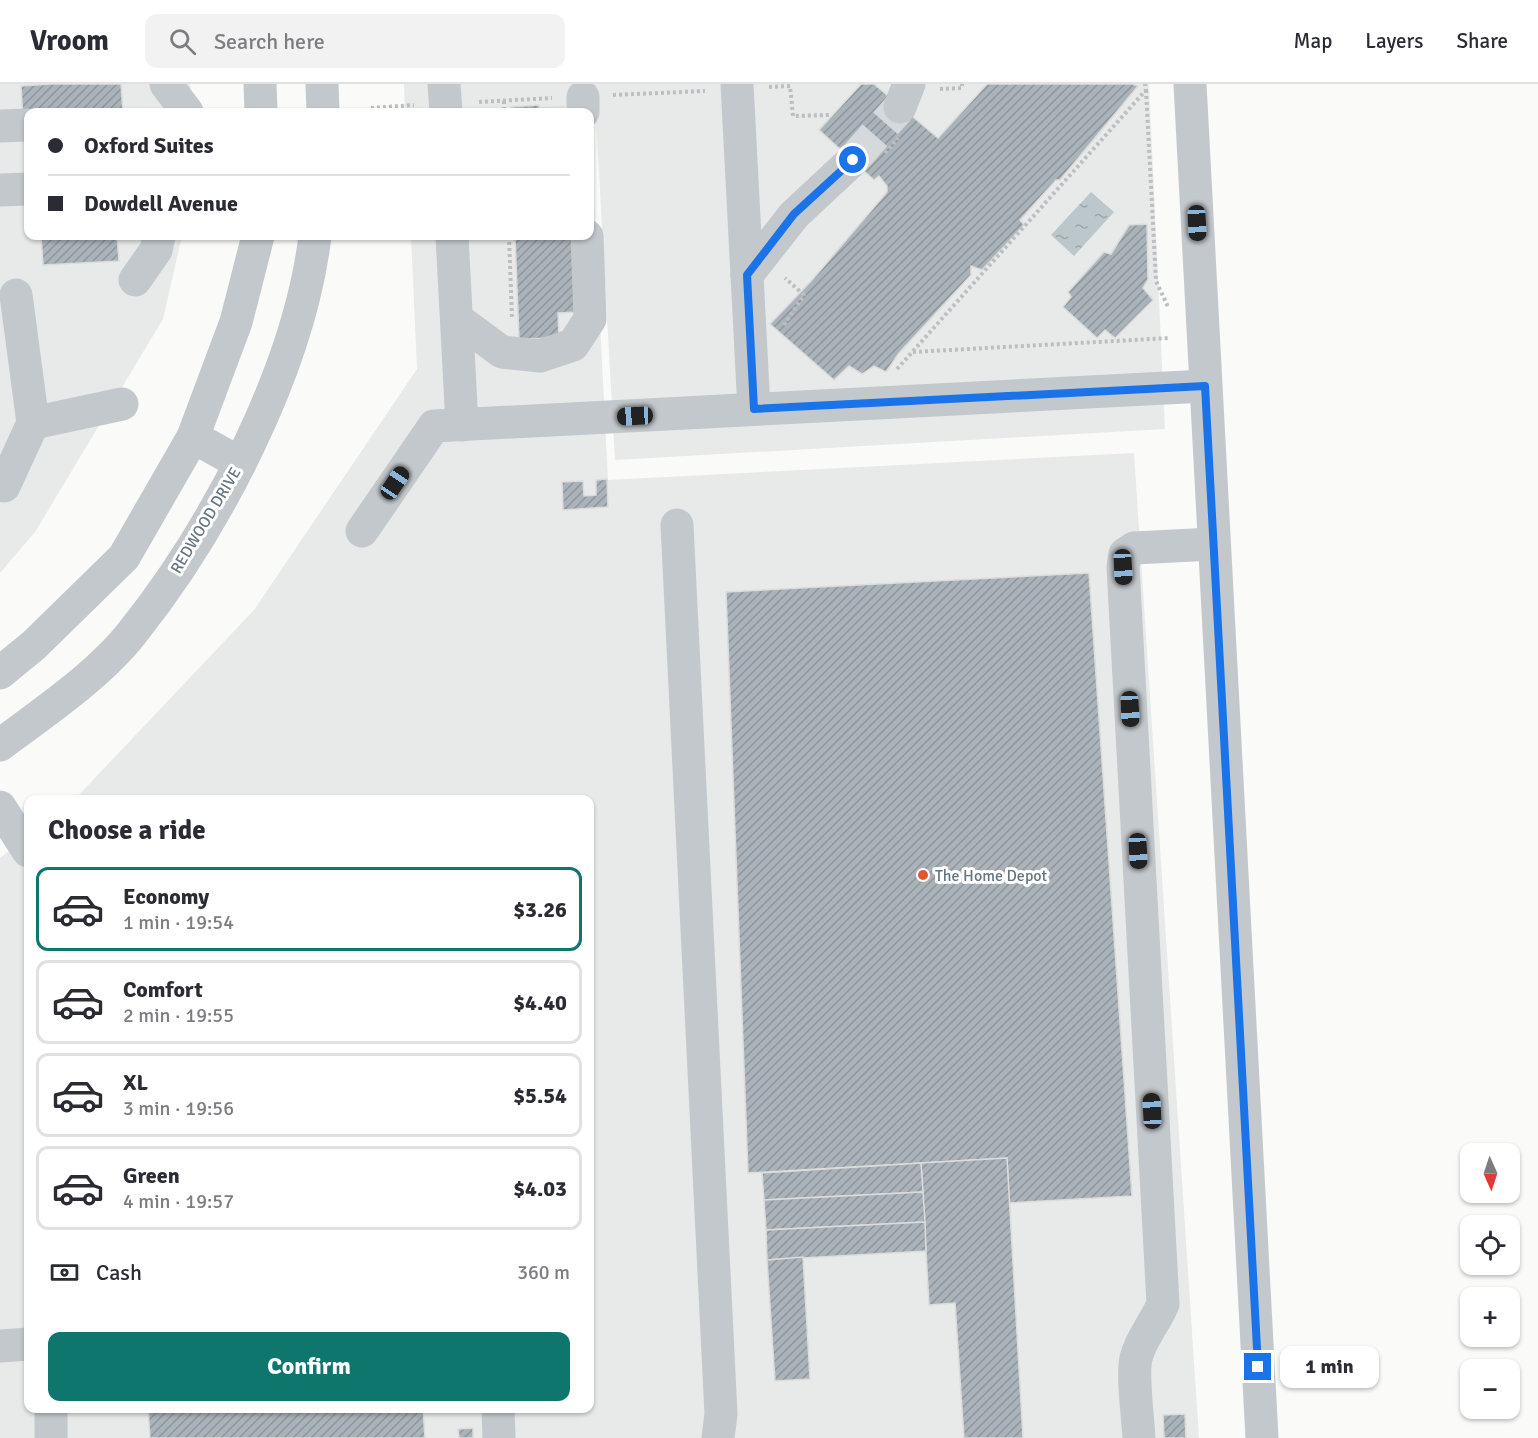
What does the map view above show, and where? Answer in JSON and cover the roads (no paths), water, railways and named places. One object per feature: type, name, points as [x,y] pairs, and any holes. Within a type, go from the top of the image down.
[{"type":"street","points":[[166,84],[184,108]]},
{"type":"street","points":[[260,84],[261,108]]},
{"type":"street","points":[[322,84],[323,108]]},
{"type":"street","points":[[444,84],[446,108]]},
{"type":"street","points":[[737,84],[754,409]]},
{"type":"street","points":[[1190,84],[1262,1438]]},
{"type":"street","points":[[0,126],[24,125]]},
{"type":"street","points":[[747,275],[794,214],[853,160]]},
{"type":"street","points":[[0,190],[24,189]]},
{"type":"street","points":[[135,280],[156,250],[158,240]]},
{"type":"street","points":[[0,673],[34,645],[124,557],[193,437],[236,322],[257,240]]},
{"type":"street","name":"REDWOOD DRIVE","points":[[0,745],[70,692],[131,634],[200,535],[240,463],[296,329],[310,275],[314,240]]},
{"type":"street","points":[[452,240],[462,425]]},
{"type":"street","points":[[457,319],[502,352],[540,356],[573,345],[590,319],[587,240]]},
{"type":"street","points":[[4,486],[33,423],[16,295]]},
{"type":"street","points":[[362,531],[434,426],[1205,386]]},
{"type":"street","points":[[33,423],[122,404]]},
{"type":"street","points":[[193,437],[240,463]]},
{"type":"street","points":[[677,525],[721,1403],[718,1438]]},
{"type":"street","points":[[1139,1438],[1135,1361],[1142,1342],[1155,1323],[1163,1304],[1123,567],[1125,554],[1134,548],[1213,544]]},
{"type":"street","points":[[0,807],[24,845]]},
{"type":"street","points":[[0,1346],[24,1344]]},
{"type":"street","points":[[51,1413],[51,1438]]},
{"type":"street","points":[[498,1413],[500,1438]]},
{"type":"water","points":[[1091,192],[1114,212],[1074,256],[1051,235]]},
{"type":"tunnel","points":[[853,160],[900,107]]},
{"type":"place","name":"The Home Depot","points":[[923,875]]}]
